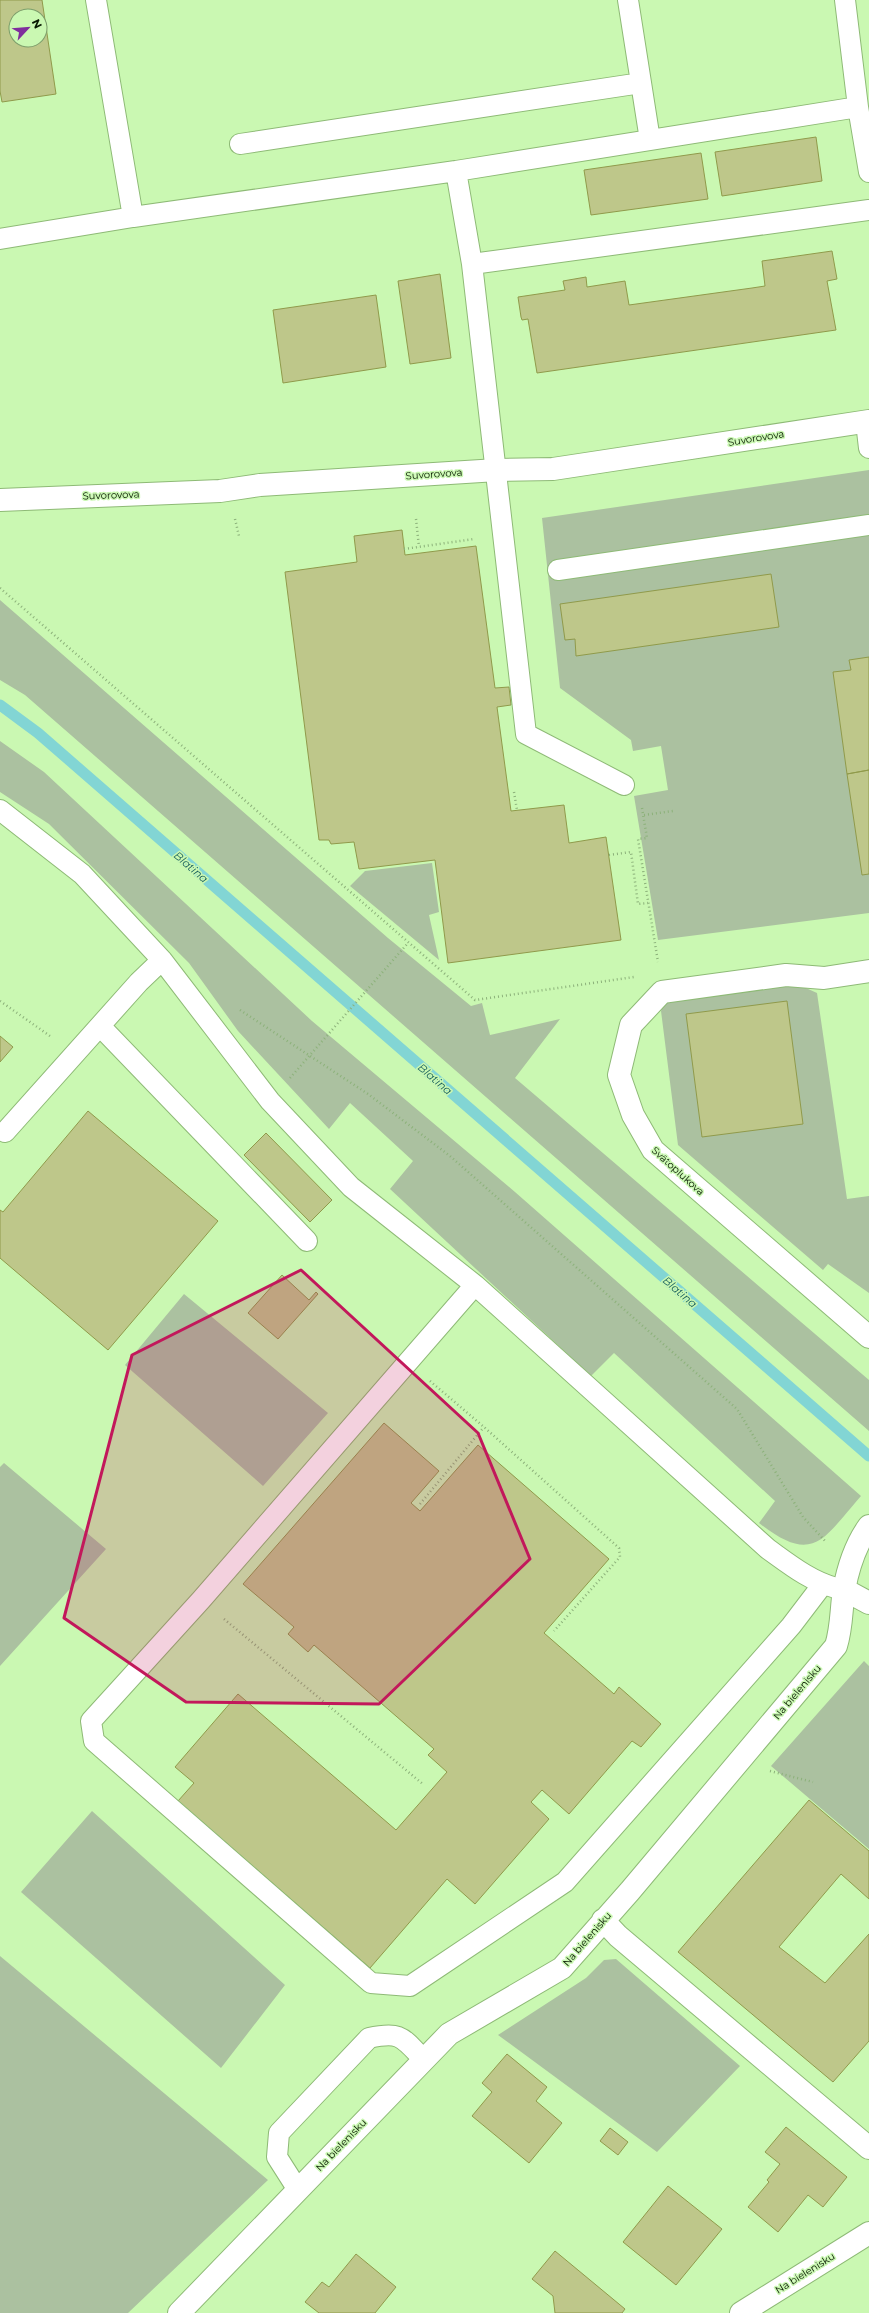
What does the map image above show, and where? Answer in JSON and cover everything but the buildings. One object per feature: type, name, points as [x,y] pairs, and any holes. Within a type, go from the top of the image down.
[{"type":"street","name":"Suvorovova","points":[[0,500],[220,491],[260,486],[497,470],[553,469],[867,421]]},
{"type":"street","points":[[662,992],[786,975],[824,978],[869,971]]},
{"type":"street","name":"Svätoplukova","points":[[662,992],[631,1025],[619,1076],[633,1115],[653,1150],[869,1337]]},
{"type":"street","name":"Na bielenisku","points":[[179,2313],[449,2034],[562,1968],[603,1920],[630,1892],[836,1646],[841,1628],[844,1590],[859,1541],[869,1526]]},
{"type":"street","points":[[844,1590],[869,1603]]},
{"type":"street","points":[[603,1920],[618,1936],[869,2148]]},
{"type":"street","name":"Na bielenisku","points":[[741,2313],[869,2233]]},
{"type":"lane","points":[[96,0],[133,217]]},
{"type":"lane","points":[[628,0],[650,140]]},
{"type":"lane","points":[[845,0],[858,107],[869,172]]},
{"type":"lane","points":[[240,144],[640,83]]},
{"type":"lane","points":[[0,239],[133,217],[456,171],[858,107]]},
{"type":"lane","points":[[456,171],[472,264],[497,470],[526,734],[624,786]]},
{"type":"lane","points":[[472,264],[869,210]]},
{"type":"lane","name":"Suvorovova","points":[[867,421],[869,448]]},
{"type":"lane","points":[[558,570],[869,525]]},
{"type":"lane","points":[[0,810],[82,874],[162,960],[270,1101],[351,1187],[476,1285],[768,1549],[790,1565],[823,1584],[844,1590]]},
{"type":"lane","points":[[6,1132],[139,982],[162,960]]},
{"type":"lane","points":[[100,1026],[307,1241]]},
{"type":"lane","points":[[476,1285],[201,1600],[91,1721],[94,1741],[371,1983],[410,1986],[565,1882],[791,1626],[823,1584]]},
{"type":"lane","points":[[298,2190],[277,2157],[279,2133],[369,2038],[390,2033],[403,2038],[424,2060]]},
{"type":"path","points":[[416,519],[419,547]]},
{"type":"path","points":[[404,549],[482,538]]},
{"type":"path","points":[[0,588],[475,1000],[647,975],[662,992]]},
{"type":"path","points":[[514,792],[517,810]]},
{"type":"path","points":[[642,804],[647,838],[638,840],[662,992]]},
{"type":"path","points":[[644,815],[673,811]]},
{"type":"path","points":[[609,855],[631,852],[638,904],[648,903]]},
{"type":"path","points":[[270,1101],[408,943]]},
{"type":"path","points":[[0,1001],[75,1054]]},
{"type":"path","points":[[310,1055],[368,1094],[450,1156],[737,1409],[803,1517],[830,1546]]},
{"type":"path","points":[[408,1363],[484,1427],[620,1548],[620,1557],[554,1631]]},
{"type":"path","points":[[420,1504],[484,1427]]},
{"type":"path","points":[[201,1600],[424,1785]]},
{"type":"path","points":[[762,1769],[813,1782]]},
{"type":"highlighted area","points":[[301,1270],[478,1433],[530,1559],[379,1704],[186,1702],[64,1618],[132,1355]]},
{"type":"green space","points":[[869,470],[869,913],[658,940],[634,796],[668,790],[661,746],[633,751],[631,740],[560,688],[542,518]]},
{"type":"green space","points":[[0,600],[388,938],[471,1006],[482,1003],[490,1035],[560,1019],[515,1078],[869,1380],[869,1431],[25,695],[0,680]]},
{"type":"green space","points":[[0,741],[44,772],[312,1021],[515,1192],[861,1496],[827,1535],[816,1542],[805,1545],[793,1543],[778,1536],[759,1523],[775,1501],[614,1353],[591,1376],[390,1189],[413,1161],[350,1103],[329,1129],[238,1031],[189,963],[49,824],[0,792]]},
{"type":"green space","points":[[432,863],[439,912],[429,915],[439,960],[350,886],[365,871]]},
{"type":"green space","points":[[788,980],[817,993],[847,1199],[869,1196],[869,1293],[828,1264],[823,1270],[678,1145],[661,1011],[666,1000]]},
{"type":"green space","points":[[184,1294],[328,1413],[263,1486],[125,1365]]},
{"type":"green space","points":[[4,1463],[106,1549],[0,1666],[0,1467]]},
{"type":"green space","points":[[864,1661],[869,1666],[869,1849],[771,1766]]},
{"type":"green space","points":[[92,1811],[285,1985],[221,2068],[21,1892]]},
{"type":"green space","points":[[0,1956],[268,2180],[128,2313],[0,2313]]},
{"type":"green space","points":[[616,1959],[740,2066],[657,2152],[498,2035],[586,1978],[604,1960]]},
{"type":"waterway","name":"Blatina","points":[[0,705],[38,733],[869,1456]]}]
